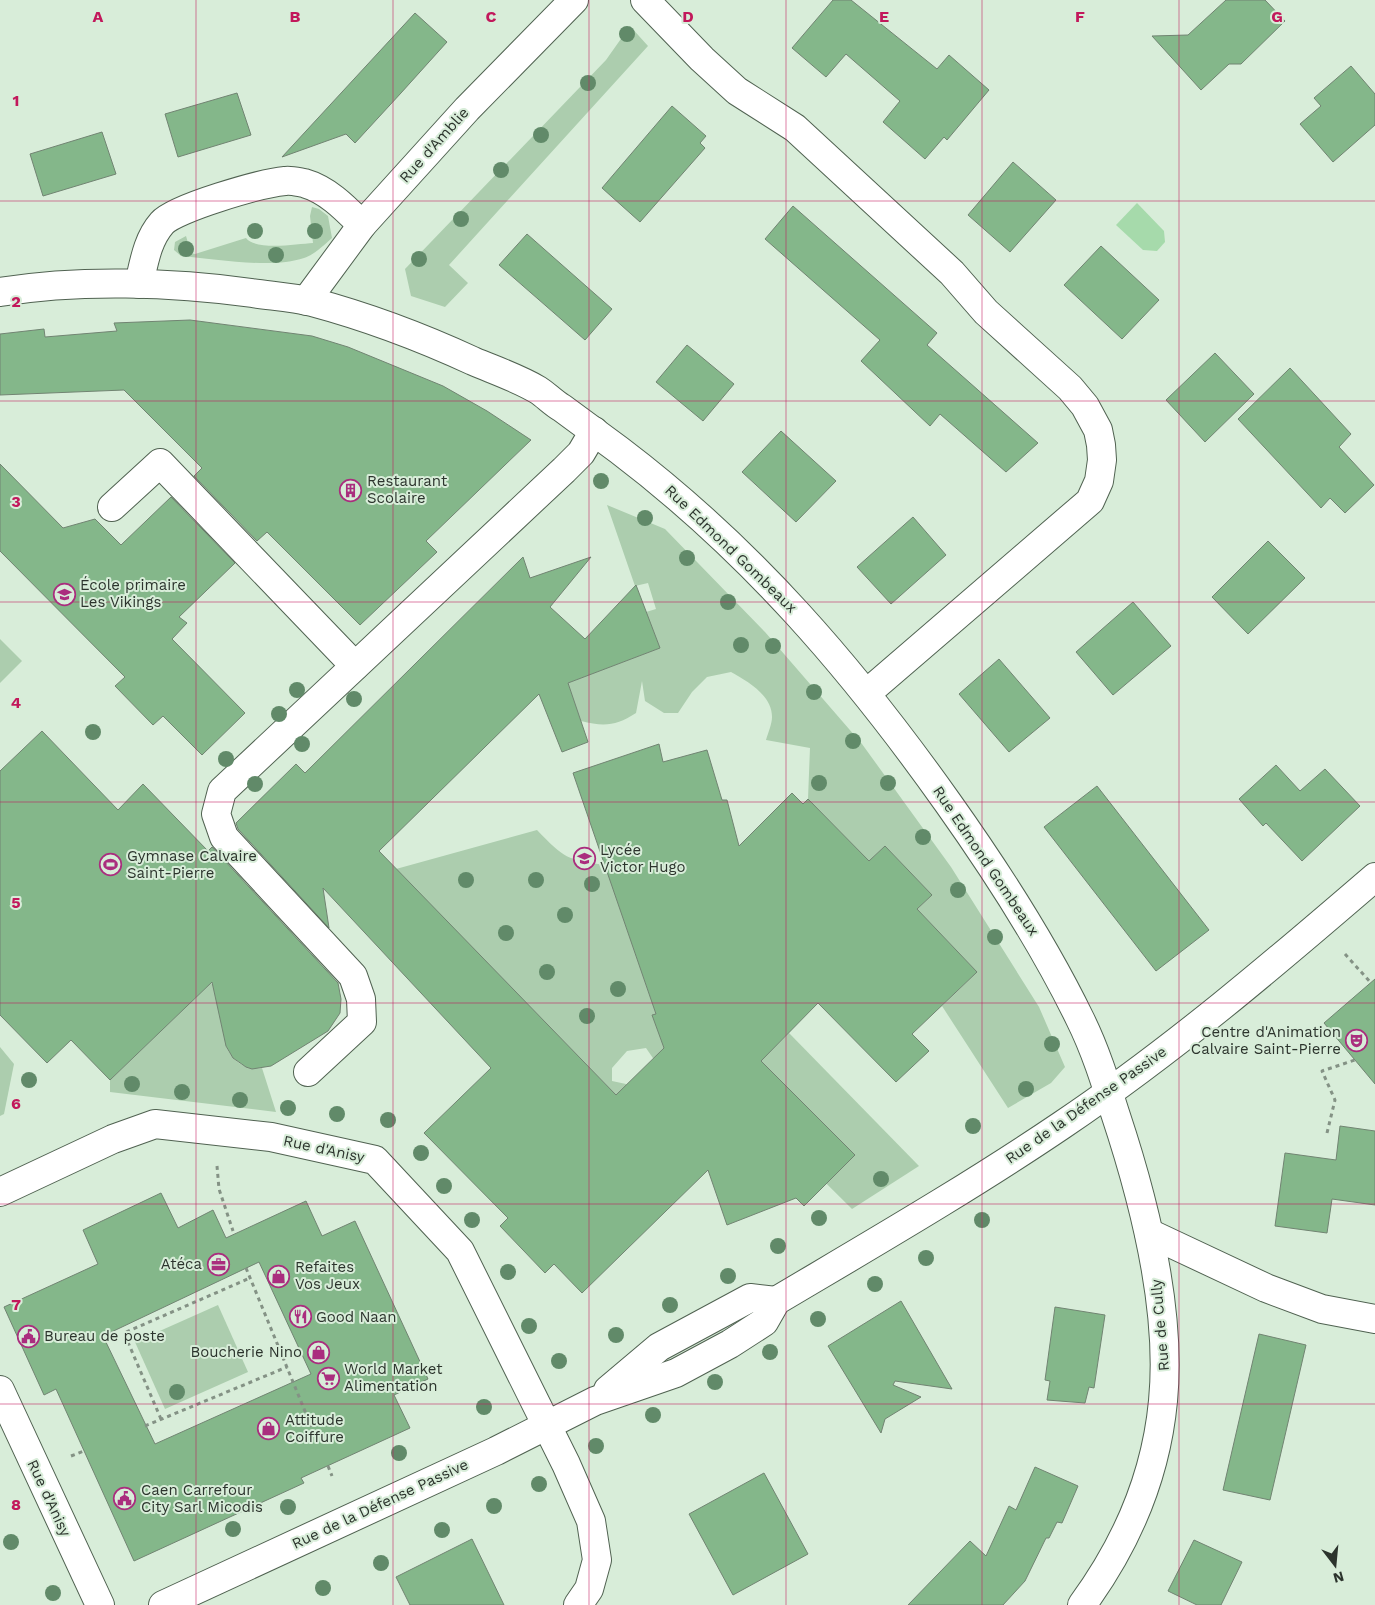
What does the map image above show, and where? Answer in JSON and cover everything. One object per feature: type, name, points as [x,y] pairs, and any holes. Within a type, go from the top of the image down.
[{"type":"street","name":"Rue d'Amblie","points":[[306,301],[362,225],[467,109],[574,0]]},
{"type":"street","points":[[645,0],[702,59],[737,91],[796,128],[952,273],[986,312],[1070,388],[1085,406],[1098,430],[1102,460],[1099,481],[1090,501],[867,693]]},
{"type":"street","points":[[139,284],[153,236],[163,221],[200,204],[244,191],[286,180],[305,184],[330,195],[362,225]]},
{"type":"street","name":"Rue Edmond Gombeaux","points":[[0,292],[24,288],[139,284],[229,290],[306,301],[426,339],[532,387],[594,431],[659,480],[739,552],[808,622],[867,693],[977,844],[1042,947],[1081,1020],[1109,1092]]},
{"type":"street","points":[[308,1072],[362,1022],[361,999],[353,976],[224,837],[216,814],[222,791],[564,470],[581,453],[594,431]]},
{"type":"street","points":[[112,508],[160,463],[355,666]]},
{"type":"street","name":"Rue de la Défense Passive","points":[[163,1605],[496,1451],[595,1401],[676,1372],[722,1348],[764,1322],[776,1301],[1061,1126],[1109,1092],[1215,1012],[1375,877]]},
{"type":"street","name":"Rue de Cully","points":[[1082,1605],[1126,1536],[1142,1495],[1157,1441],[1163,1403],[1164,1338],[1149,1233],[1123,1135],[1109,1092]]},
{"type":"street","name":"Rue d'Anisy","points":[[0,1192],[114,1139],[155,1124],[271,1138],[374,1160],[460,1251],[591,1521],[597,1560],[589,1590],[578,1605]]},
{"type":"street","points":[[1149,1233],[1292,1298],[1322,1309],[1375,1319]]},
{"type":"street","name":"Rue d'Anisy","points":[[3,1406],[100,1605]]},
{"type":"path","points":[[1345,954],[1371,983]]},
{"type":"path","points":[[1327,1133],[1335,1100],[1322,1070],[1355,1060]]},
{"type":"path","points":[[219,1189],[233,1231]]},
{"type":"path","points":[[246,1268],[314,1432]]},
{"type":"path","points":[[161,1419],[124,1333],[250,1278]]},
{"type":"path","points":[[146,1426],[287,1367]]},
{"type":"path","points":[[71,1456],[84,1451]]},
{"type":"path","points":[[328,1466],[332,1476]]},
{"type":"shaded area","points":[[630,26],[648,46],[449,265],[468,283],[445,307],[411,296],[405,269],[606,60]]},
{"type":"shaded area","points":[[1137,203],[1164,231],[1165,242],[1157,251],[1143,250],[1116,225]]},
{"type":"shaded area","points":[[312,207],[319,209],[328,216],[332,238],[308,257],[276,263],[260,263],[181,256],[174,250],[175,242],[186,236],[191,253],[195,254],[246,238],[251,242],[267,246],[313,243],[310,216]]},
{"type":"shaded area","points":[[607,505],[665,529],[765,632],[862,744],[951,867],[1039,1007],[1065,1067],[1051,1083],[1008,1108],[942,1006],[977,972],[917,909],[932,895],[885,846],[869,861],[808,799],[810,748],[766,740],[772,720],[771,709],[763,695],[751,684],[731,672],[707,677],[692,692],[678,713],[664,713],[645,701],[642,681],[636,713],[622,721],[610,724],[603,725],[581,721],[568,683],[660,648],[646,612],[656,609],[648,583],[635,586]]},
{"type":"shaded area","points":[[0,639],[22,661],[0,683]]},
{"type":"shaded area","points":[[537,830],[554,847],[567,856],[605,865],[656,1014],[652,1015],[667,1055],[657,1064],[646,1048],[627,1051],[612,1068],[612,1081],[626,1084],[628,1088],[618,1097],[396,869]]},
{"type":"shaded area","points":[[211,983],[238,1010],[226,1046],[229,1052],[240,1064],[250,1068],[262,1068],[276,1112],[110,1092],[110,1080]]},
{"type":"shaded area","points":[[789,1033],[919,1166],[852,1209],[732,1090]]},
{"type":"shaded area","points":[[0,1047],[14,1064],[4,1114],[0,1116]]},
{"type":"shaded area","points":[[218,1305],[248,1372],[165,1409],[135,1342]]},
{"type":"building","points":[[833,0],[851,0],[937,69],[949,55],[989,90],[947,140],[944,137],[925,159],[883,122],[900,101],[846,54],[826,77],[792,48]]},
{"type":"building","points":[[1226,0],[1265,0],[1285,21],[1241,64],[1229,64],[1201,90],[1152,36],[1188,35]]},
{"type":"building","points":[[415,13],[447,42],[355,143],[346,134],[282,157]]},
{"type":"building","points":[[1351,66],[1375,94],[1375,125],[1333,162],[1300,124],[1321,106],[1314,98]]},
{"type":"building","points":[[237,93],[251,135],[178,157],[165,114]]},
{"type":"building","points":[[672,106],[706,136],[700,143],[705,148],[640,222],[602,188]]},
{"type":"building","points":[[102,132],[116,174],[43,196],[30,154]]},
{"type":"building","points":[[1013,162],[1056,200],[1010,252],[968,215]]},
{"type":"building","points":[[793,206],[937,333],[927,345],[1038,443],[1006,472],[940,414],[930,426],[861,361],[880,340],[765,239]]},
{"type":"building","points":[[527,234],[612,309],[585,340],[499,265]]},
{"type":"building","points":[[1101,246],[1159,300],[1122,339],[1064,285]]},
{"type":"building","name":"Restaurant Scolaire","points":[[190,320],[312,336],[348,347],[443,386],[487,411],[531,440],[426,541],[437,552],[360,625],[267,532],[257,541],[194,476],[202,468],[124,390],[0,395],[0,334],[44,329],[45,337],[117,331],[114,323]]},
{"type":"building","points":[[687,345],[734,384],[703,421],[656,382]]},
{"type":"building","points":[[1215,353],[1254,394],[1205,442],[1166,400]]},
{"type":"building","points":[[1290,368],[1351,434],[1339,447],[1374,485],[1345,513],[1330,498],[1321,508],[1238,419]]},
{"type":"building","points":[[781,431],[836,481],[796,522],[742,472]]},
{"type":"building","points":[[0,464],[63,528],[95,519],[121,545],[171,497],[235,563],[179,617],[187,623],[172,639],[245,713],[202,755],[163,716],[153,725],[115,686],[125,677],[0,551]]},
{"type":"building","points":[[913,517],[946,555],[891,604],[857,567]]},
{"type":"building","points":[[1268,541],[1305,578],[1248,634],[1212,597]]},
{"type":"building","points":[[523,557],[530,578],[591,557],[550,607],[585,639],[636,585],[660,648],[568,683],[588,742],[562,752],[539,694],[379,851],[616,1095],[664,1048],[652,1015],[656,1014],[573,773],[659,744],[663,762],[707,750],[722,800],[727,800],[739,846],[792,793],[803,804],[808,799],[869,861],[885,846],[932,895],[917,909],[977,972],[912,1034],[929,1051],[896,1082],[818,1003],[761,1061],[855,1155],[804,1206],[796,1198],[727,1225],[708,1170],[582,1293],[554,1264],[545,1273],[500,1226],[508,1218],[424,1133],[491,1068],[323,888],[329,928],[238,829],[236,823],[296,764],[305,773]]},
{"type":"building","points":[[1133,602],[1171,646],[1113,695],[1076,652]]},
{"type":"building","points":[[999,659],[1050,718],[1009,752],[959,694]]},
{"type":"building","name":"Gymnase Calvaire Saint-Pierre","points":[[42,731],[118,810],[143,784],[208,851],[212,847],[338,983],[341,999],[340,1013],[328,1031],[271,1066],[252,1069],[246,1067],[233,1058],[226,1046],[212,982],[110,1080],[71,1040],[47,1063],[0,1015],[0,771]]},
{"type":"building","points":[[1276,765],[1300,791],[1325,769],[1360,806],[1302,861],[1266,823],[1263,826],[1239,799]]},
{"type":"building","points":[[1097,786],[1209,930],[1156,971],[1044,827]]},
{"type":"building","name":"Centre d'Animation Calvaire Saint-Pierre","points":[[1375,979],[1375,1084],[1324,1023]]},
{"type":"building","points":[[1340,1126],[1375,1131],[1375,1205],[1332,1199],[1327,1233],[1275,1226],[1285,1153],[1336,1160]]},
{"type":"building","points":[[161,1193],[178,1228],[213,1210],[226,1238],[306,1201],[322,1236],[355,1221],[428,1379],[394,1395],[410,1428],[301,1478],[304,1483],[134,1561],[56,1389],[44,1395],[4,1307],[98,1264],[83,1230]],"holes":[[[259,1262],[311,1374],[155,1444],[103,1336]]]},
{"type":"building","points":[[901,1301],[952,1389],[895,1381],[893,1385],[921,1397],[885,1419],[881,1433],[828,1346]]},
{"type":"building","points":[[1055,1307],[1105,1315],[1094,1388],[1089,1387],[1085,1403],[1047,1400],[1050,1381],[1045,1380]]},
{"type":"building","points":[[1259,1334],[1306,1345],[1270,1500],[1223,1490]]},
{"type":"building","points":[[1035,1467],[1078,1486],[1062,1523],[1057,1522],[1049,1538],[1046,1538],[1025,1581],[1003,1605],[908,1605],[970,1541],[986,1556],[1009,1506],[1016,1510]]},
{"type":"building","points":[[764,1473],[808,1554],[733,1595],[689,1514]]},
{"type":"building","points":[[472,1539],[504,1605],[410,1605],[396,1577]]},
{"type":"building","points":[[1194,1540],[1242,1562],[1221,1605],[1197,1605],[1168,1591]]},
{"type":"place","name":"Restaurant Scolaire","points":[[351,490]]},
{"type":"place","name":"École primaire Les Vikings","points":[[64,594]]},
{"type":"place","name":"Lycée Victor Hugo","points":[[584,859]]},
{"type":"place","name":"Gymnase Calvaire Saint-Pierre","points":[[111,865]]},
{"type":"place","name":"Centre d'Animation Calvaire Saint-Pierre","points":[[1357,1041]]},
{"type":"place","name":"Atéca","points":[[218,1264]]},
{"type":"place","name":"Refaites Vos Jeux","points":[[279,1276]]},
{"type":"place","name":"Good Naan","points":[[300,1317]]},
{"type":"place","name":"Bureau de poste","points":[[28,1336]]},
{"type":"place","name":"Boucherie Nino","points":[[318,1352]]},
{"type":"place","name":"World Market Alimentation","points":[[328,1378]]},
{"type":"place","name":"Attitude Coiffure","points":[[269,1429]]},
{"type":"place","name":"Caen Carrefour City Sarl Micodis","points":[[125,1499]]}]
